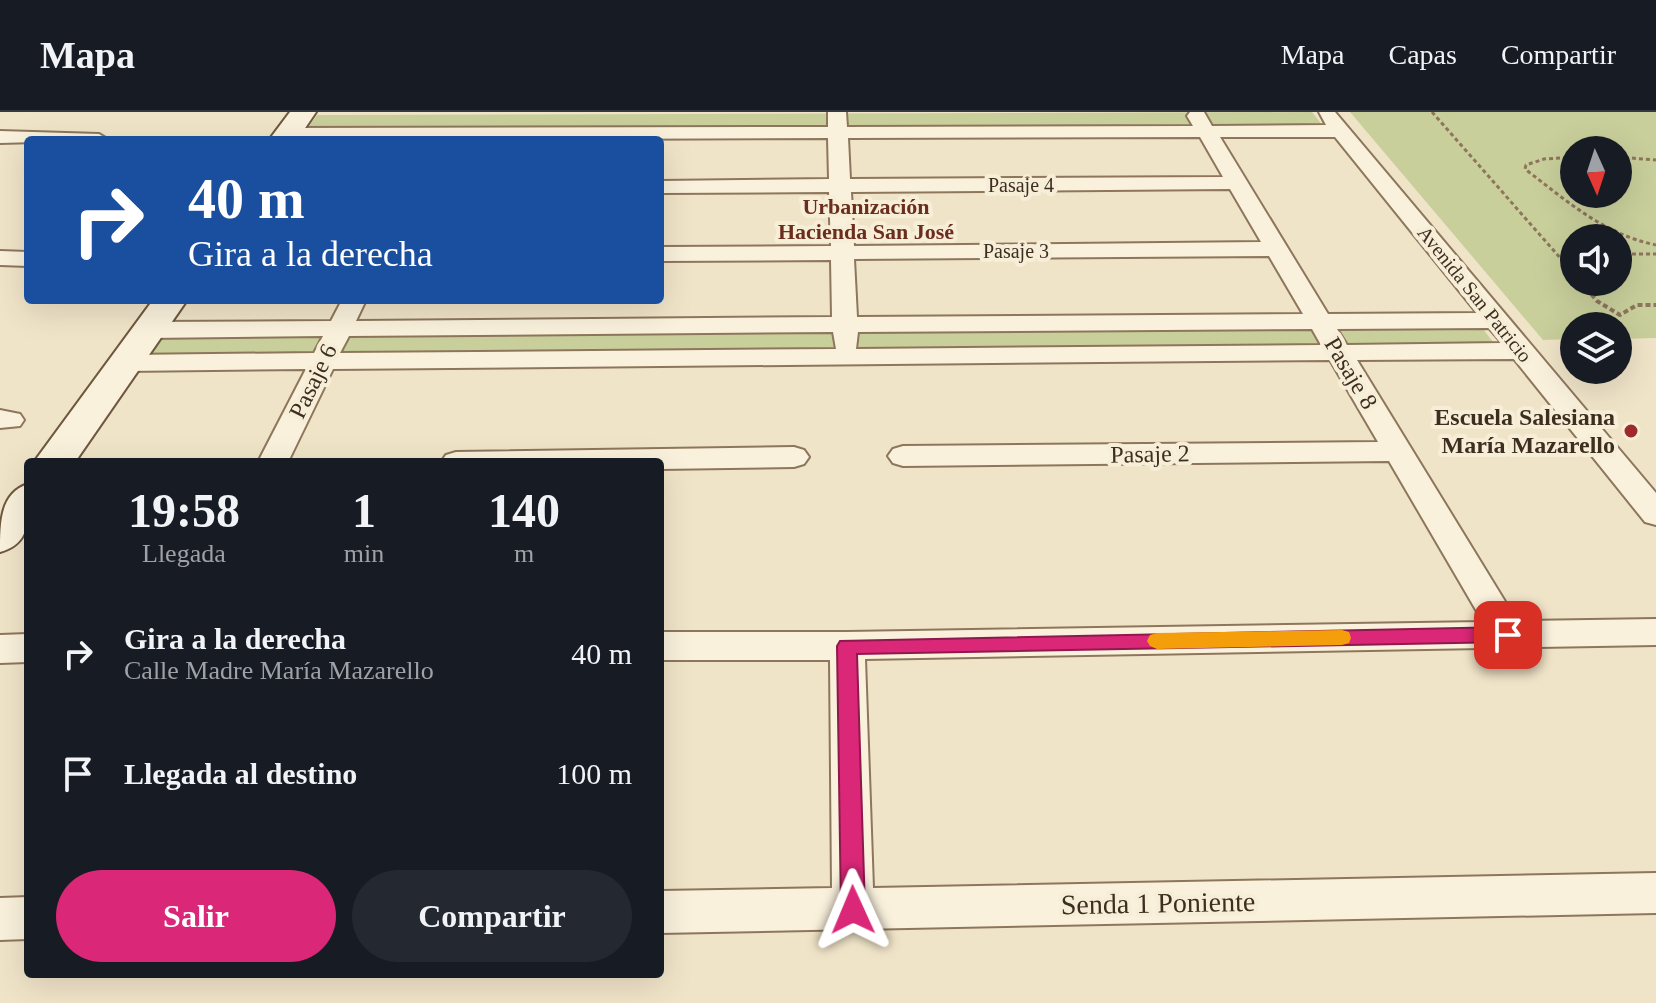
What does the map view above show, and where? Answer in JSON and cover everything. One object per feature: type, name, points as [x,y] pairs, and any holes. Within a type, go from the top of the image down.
[{"type":"street","points":[[1201,122],[1238,112]]},
{"type":"street","points":[[293,125],[446,115],[838,123],[1333,121]]},
{"type":"street","points":[[435,136],[446,115]]},
{"type":"street","name":"Avenida San Patricio","points":[[1333,121],[1656,514]]},
{"type":"street","name":"Pasaje 8","points":[[1201,122],[1508,635]]},
{"type":"street","points":[[463,136],[838,123]]},
{"type":"street","points":[[838,123],[847,357]]},
{"type":"street","points":[[293,125],[422,136]]},
{"type":"street","points":[[0,137],[24,138]]},
{"type":"street","name":"Pasaje 4","points":[[664,187],[1238,183]]},
{"type":"street","name":"Pasaje 3","points":[[664,254],[1277,249]]},
{"type":"street","points":[[0,258],[24,259]]},
{"type":"street","points":[[57,458],[167,304]]},
{"type":"street","name":"Pasaje 6","points":[[275,458],[352,304]]},
{"type":"street","points":[[148,330],[1496,320]]},
{"type":"street","points":[[125,363],[1522,351]]},
{"type":"street","name":"Pasaje 2","points":[[903,456],[1398,451]]},
{"type":"street","points":[[664,459],[794,457]]},
{"type":"street","points":[[0,537],[24,504]]},
{"type":"street","points":[[664,646],[847,646],[1656,632]]},
{"type":"street","points":[[847,646],[853,910]]},
{"type":"street","points":[[0,649],[24,648]]},
{"type":"street","name":"Senda 1 Poniente","points":[[664,912],[1656,893]]},
{"type":"street","points":[[0,919],[24,918]]},
{"type":"path","points":[[1432,112],[1560,258]]},
{"type":"path","points":[[1560,158],[1535,161],[1526,165],[1525,169],[1560,196]]},
{"type":"path","points":[[1632,158],[1656,160]]},
{"type":"path","points":[[1576,208],[1600,226],[1631,240],[1656,245]]},
{"type":"path","points":[[1632,254],[1656,254]]},
{"type":"path","points":[[1593,296],[1620,315],[1637,305],[1656,305]]},
{"type":"green space","points":[[1312,112],[1327,131],[303,134],[317,115]]},
{"type":"green space","points":[[1350,112],[1656,112],[1656,338],[1632,339],[1632,312],[1560,312],[1560,339],[1543,340]]},
{"type":"green space","points":[[1476,320],[1500,351],[145,362],[168,330]]},
{"type":"slow traffic","points":[[1157,641],[1342,638]]},
{"type":"place","name":"Escuela Salesiana María Mazarello","points":[[1631,431]]},
{"type":"district","name":"Urbanización Hacienda San José","points":[[866,218]]},
{"type":"route","points":[[853,910],[847,646],[1508,635]]}]
